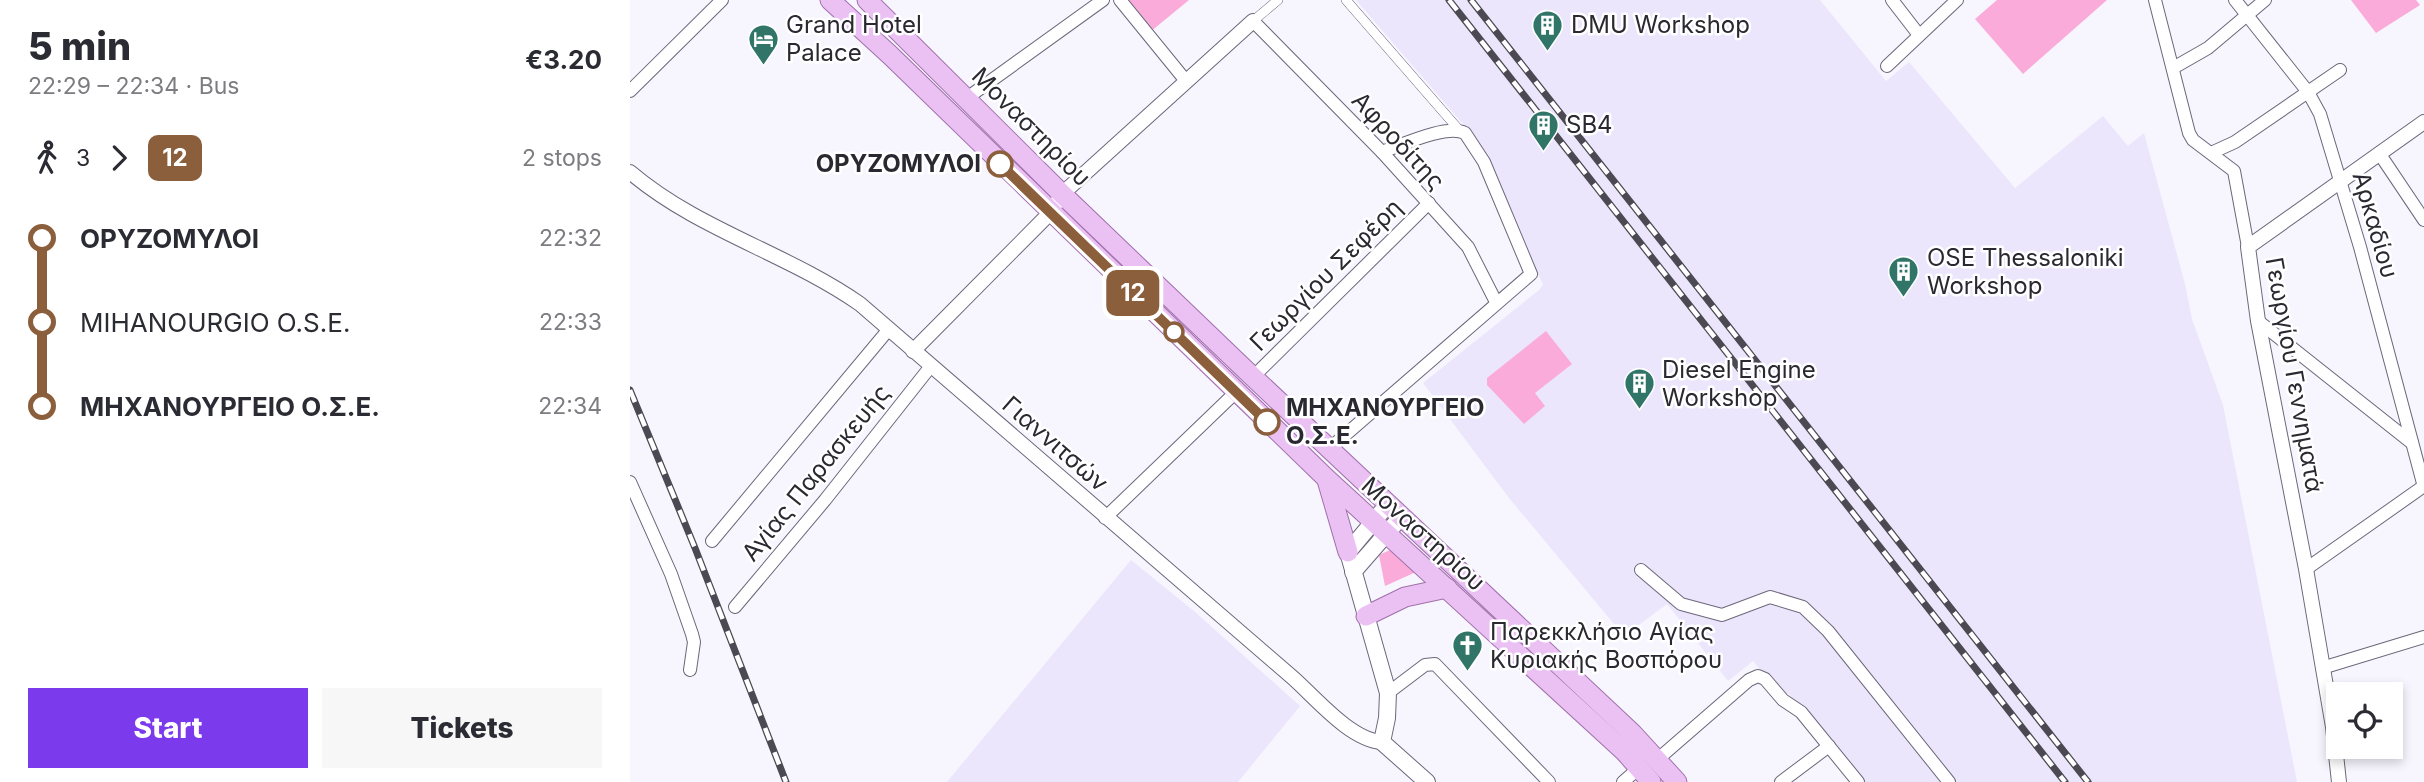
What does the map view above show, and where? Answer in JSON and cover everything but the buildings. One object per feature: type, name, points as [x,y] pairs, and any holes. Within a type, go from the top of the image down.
[{"type":"main road","name":"Μοναστηρίου","points":[[830,0],[890,55],[1327,480],[1625,752],[1645,775]]},
{"type":"main road","name":"Μοναστηρίου","points":[[867,0],[1062,194],[1658,759],[1677,782]]},
{"type":"main road","points":[[1327,480],[1388,693],[1387,718],[1382,741]]},
{"type":"main road","points":[[1353,572],[1380,527],[1394,510]]},
{"type":"main road","points":[[1348,552],[1380,527]]},
{"type":"main road","points":[[1366,616],[1405,597],[1447,588]]},
{"type":"main road","name":"Γιαννιτσών","points":[[1382,741],[1427,782]]},
{"type":"street","points":[[630,91],[722,0]]},
{"type":"street","points":[[967,98],[1103,0]]},
{"type":"street","points":[[1120,0],[1185,81]]},
{"type":"street","points":[[913,351],[1050,213],[1062,194],[1278,0]]},
{"type":"street","points":[[1329,449],[1531,274],[1484,162],[1469,138],[1346,0]]},
{"type":"street","points":[[1892,0],[1919,35]]},
{"type":"street","points":[[1887,66],[1957,0]]},
{"type":"street","points":[[2155,0],[2189,132],[2193,140],[2234,171]]},
{"type":"street","name":"Αρκαδίου","points":[[2235,0],[2308,92],[2320,114],[2341,180],[2424,486]]},
{"type":"street","points":[[2173,68],[2208,48],[2265,0]]},
{"type":"street","name":"Αφροδίτης","points":[[1253,21],[1382,152],[1468,247],[1496,302]]},
{"type":"street","points":[[2211,153],[2235,142],[2340,70]]},
{"type":"street","points":[[2248,247],[2424,122]]},
{"type":"street","points":[[1382,152],[1437,134],[1460,131]]},
{"type":"street","name":"Γεωργίου Γεννηματά","points":[[2235,142],[2234,171],[2258,321],[2306,569],[2335,740],[2339,782]]},
{"type":"street","points":[[2379,153],[2424,220]]},
{"type":"street","name":"Γιαννιτσών","points":[[630,172],[679,208],[840,290],[889,329],[1351,730],[1369,739],[1382,741]]},
{"type":"street","name":"Γεωργίου Σεφέρη","points":[[1253,377],[1429,203]]},
{"type":"street","points":[[2258,321],[2412,443]]},
{"type":"street","points":[[712,541],[889,329]]},
{"type":"street","name":"Αγίας Παρασκευής","points":[[735,607],[825,500],[931,366]]},
{"type":"street","points":[[1105,518],[1236,392]]},
{"type":"street","points":[[630,482],[671,575],[692,634],[694,642],[690,670]]},
{"type":"street","points":[[2306,569],[2424,486]]},
{"type":"street","points":[[1641,570],[1681,604],[1722,615],[1770,597],[1803,607],[1828,631],[1949,782]]},
{"type":"street","points":[[2322,668],[2424,637]]},
{"type":"street","points":[[1388,693],[1425,665],[1435,664],[1549,782]]},
{"type":"street","points":[[1658,759],[1749,680],[1758,676],[1766,680],[1783,700],[1801,712],[1858,782]]},
{"type":"street","points":[[1781,782],[1829,746]]},
{"type":"street","points":[[1622,782],[1645,775]]},
{"type":"shaded area","points":[[1125,0],[1189,0],[1150,32]]},
{"type":"shaded area","points":[[1356,0],[1820,0],[1886,81],[1909,62],[2015,188],[2103,116],[2128,146],[2144,133],[2192,319],[2223,405],[2297,782],[1862,782],[1788,693],[1782,697],[1753,661],[1728,681],[1667,604],[1624,636],[1509,498],[1423,383],[1543,285],[1491,167],[1475,138]]},
{"type":"shaded area","points":[[1997,0],[2107,0],[2023,74],[1975,19]]},
{"type":"shaded area","points":[[2351,0],[2416,0],[2420,5],[2376,33]]},
{"type":"shaded area","points":[[1546,331],[1572,364],[1535,393],[1545,406],[1524,424],[1487,385],[1487,378]]},
{"type":"shaded area","points":[[1390,550],[1416,572],[1385,586],[1379,555]]},
{"type":"shaded area","points":[[1131,560],[1194,611],[1300,706],[1238,782],[947,782]]},
{"type":"railway","points":[[1449,0],[2065,782]]},
{"type":"railway","points":[[1471,0],[2088,782]]},
{"type":"railway","points":[[630,390],[786,782]]},
{"type":"bus line","name":"12","points":[[1000,164],[1267,422]]},
{"type":"place","name":"DMU Workshop","points":[[1548,52]]},
{"type":"place","name":"Grand Hotel Palace","points":[[763,66]]},
{"type":"place","name":"SB4","points":[[1543,152]]},
{"type":"place","name":"ΟΡΥΖΟΜΥΛΟΙ","points":[[1000,164]]},
{"type":"place","name":"OSE Thessaloniki Workshop","points":[[1904,299]]},
{"type":"place","name":"Diesel Engine Workshop","points":[[1639,411]]},
{"type":"place","name":"ΜΗΧΑΝΟΥΡΓΕΙΟ Ο.Σ.Ε.","points":[[1267,422]]},
{"type":"place","name":"Παρεκκλήσιο Αγίας Κυριακής Βοσπόρου","points":[[1467,673]]}]
